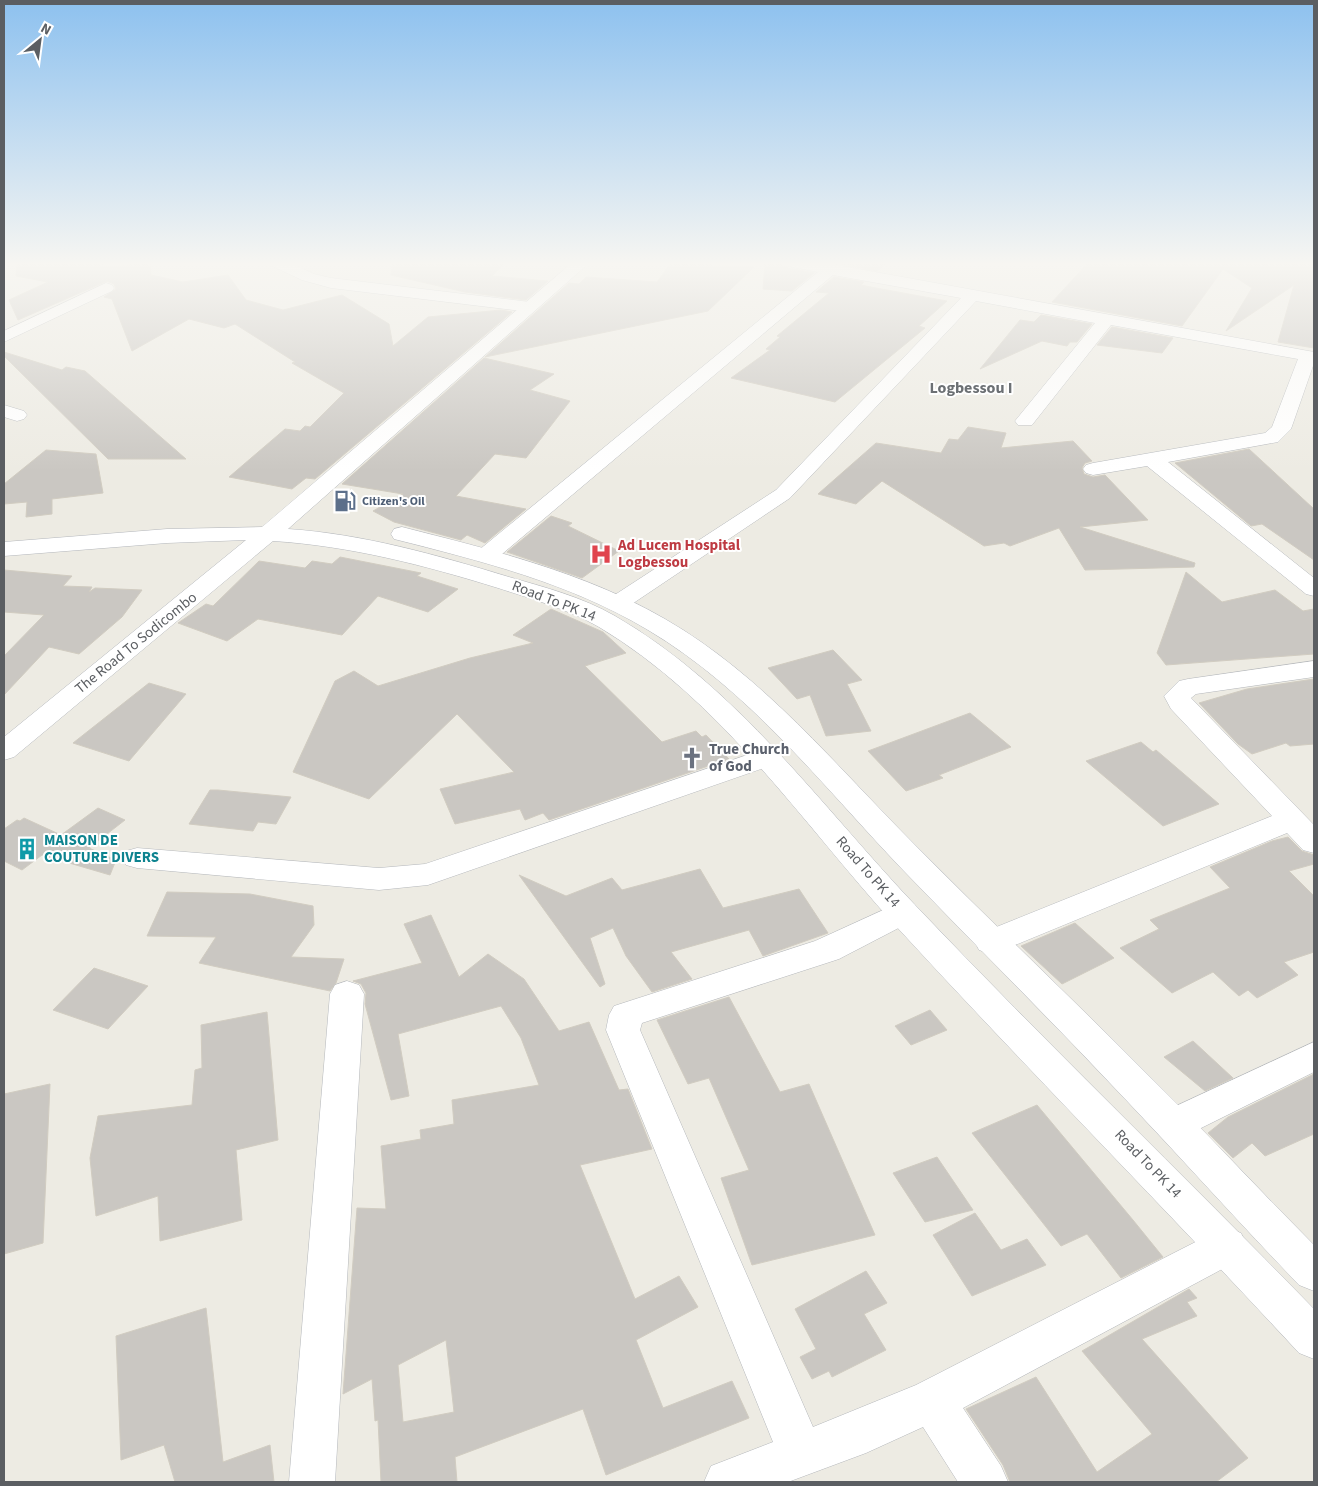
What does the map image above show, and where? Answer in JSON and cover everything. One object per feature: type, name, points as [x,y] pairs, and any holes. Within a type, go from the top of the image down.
[{"type":"street","name":"The Road To Sodicombo","points":[[4,751],[275,528],[501,332]]},
{"type":"street","points":[[487,555],[754,332]]},
{"type":"street","points":[[618,603],[783,494],[937,332]]},
{"type":"street","points":[[1025,421],[1096,332]]},
{"type":"street","points":[[1092,469],[1271,438],[1281,429],[1311,356],[1181,332]]},
{"type":"street","points":[[1152,458],[1314,588]]},
{"type":"street","points":[[4,549],[275,528]]},
{"type":"street","points":[[4,532],[275,528],[342,533]]},
{"type":"street","name":"Road To PK 14","points":[[342,533],[398,533],[487,555],[558,577],[618,603],[659,625],[714,661],[762,702],[872,819],[992,942],[1174,1124],[1314,1272]]},
{"type":"street","name":"Road To PK 14","points":[[342,533],[382,548],[467,571],[540,594],[594,614],[676,670],[728,714],[903,912],[1227,1246],[1314,1339]]},
{"type":"street","points":[[1314,669],[1188,687],[1177,696],[1180,704],[1314,843]]},
{"type":"street","points":[[137,858],[379,879],[428,874],[768,757]]},
{"type":"street","points":[[992,942],[1290,820]]},
{"type":"street","points":[[801,1454],[623,1030],[626,1015],[827,950],[903,912]]},
{"type":"street","points":[[312,1482],[347,994]]},
{"type":"street","points":[[1174,1124],[1314,1056]]},
{"type":"street","points":[[727,1482],[866,1430],[932,1401],[1227,1246]]},
{"type":"street","points":[[932,1401],[985,1482]]},
{"type":"building","points":[[125,332],[165,332],[132,351]]},
{"type":"building","points":[[248,332],[391,332],[393,346],[409,332],[488,332],[315,479],[306,478],[292,489],[229,477],[285,429],[300,431],[305,426],[310,427],[344,393],[292,363],[295,362]]},
{"type":"building","points":[[513,332],[605,332],[485,357]]},
{"type":"building","points":[[781,332],[920,332],[835,402],[731,378],[770,350],[766,349],[780,337],[777,336]]},
{"type":"building","points":[[1010,332],[1085,332],[1077,342],[1070,342],[1067,346],[1042,341],[980,369]]},
{"type":"building","points":[[1108,332],[1142,332],[1173,338],[1162,353],[1097,345]]},
{"type":"building","points":[[1281,332],[1314,332],[1314,348],[1278,342]]},
{"type":"building","points":[[4,352],[62,370],[66,367],[85,371],[186,459],[108,459],[4,356]]},
{"type":"building","points":[[484,358],[554,374],[530,390],[570,401],[526,458],[495,454],[456,496],[526,509],[485,543],[467,535],[461,540],[394,522],[373,511],[403,494],[342,484]]},
{"type":"building","points":[[968,427],[1006,433],[1001,448],[1073,441],[1092,461],[1085,463],[1082,468],[1084,474],[1093,477],[1105,475],[1148,520],[1080,527],[1195,563],[1194,567],[1085,570],[1059,528],[1010,546],[1004,543],[984,546],[882,481],[856,504],[818,494],[876,443],[941,453],[949,439],[958,440]]},
{"type":"building","points":[[1249,449],[1314,509],[1314,560],[1262,524],[1251,526],[1175,463]]},
{"type":"building","points":[[46,450],[96,454],[103,493],[52,499],[52,514],[26,517],[27,502],[4,504],[4,484]]},
{"type":"building","points":[[551,516],[572,523],[568,526],[619,551],[582,578],[507,552]]},
{"type":"building","points":[[340,557],[421,573],[417,576],[458,589],[428,612],[378,596],[342,635],[258,619],[227,641],[178,623],[206,604],[213,606],[259,561],[305,568],[312,561],[332,564]]},
{"type":"building","points":[[4,570],[72,576],[63,586],[92,587],[89,592],[95,588],[142,590],[122,617],[79,654],[49,647],[4,695],[4,656],[44,615],[4,612]]},
{"type":"building","points":[[1186,572],[1222,602],[1275,590],[1303,611],[1314,609],[1314,654],[1166,665],[1157,653]]},
{"type":"building","points":[[551,609],[603,632],[626,653],[585,666],[662,742],[696,731],[702,737],[706,735],[729,759],[549,820],[543,813],[525,820],[520,809],[455,824],[440,789],[514,772],[457,714],[369,799],[293,772],[335,681],[354,671],[378,686],[470,658],[533,643],[513,635]]},
{"type":"building","points":[[833,650],[862,680],[847,684],[871,731],[826,736],[810,695],[797,699],[768,668]]},
{"type":"building","points":[[1314,679],[1314,744],[1290,746],[1286,743],[1252,754],[1238,744],[1199,703],[1247,689]]},
{"type":"building","points":[[149,683],[186,694],[129,761],[73,743]]},
{"type":"building","points":[[970,713],[1011,747],[939,775],[943,778],[906,791],[868,751]]},
{"type":"building","points":[[1141,742],[1153,752],[1156,750],[1219,804],[1163,826],[1086,761]]},
{"type":"building","points":[[210,790],[291,797],[276,824],[258,822],[253,831],[189,824]]},
{"type":"building","points":[[98,808],[125,820],[89,848],[116,860],[110,875],[42,855],[22,870],[4,861],[4,829],[17,820],[20,821],[24,818],[61,835]]},
{"type":"building","points":[[1288,837],[1302,851],[1314,855],[1314,864],[1289,871],[1314,896],[1314,952],[1284,962],[1298,975],[1257,998],[1248,990],[1239,996],[1213,972],[1172,993],[1120,948],[1159,929],[1150,920],[1230,888],[1210,867],[1272,841]]},
{"type":"building","points":[[700,869],[723,908],[799,889],[828,933],[763,956],[749,930],[671,952],[692,979],[652,992],[626,956],[613,928],[590,938],[605,984],[600,987],[519,875],[566,896],[612,878],[622,890]]},
{"type":"building","points":[[167,892],[250,894],[313,906],[314,925],[291,957],[344,959],[336,983],[330,991],[199,963],[216,937],[147,936]]},
{"type":"building","points":[[431,915],[459,977],[488,954],[524,979],[559,1031],[589,1022],[619,1090],[628,1089],[652,1149],[580,1165],[635,1299],[679,1276],[698,1307],[636,1340],[663,1408],[732,1381],[749,1418],[606,1475],[583,1409],[455,1457],[457,1482],[381,1482],[378,1420],[375,1421],[372,1379],[343,1394],[357,1208],[386,1209],[381,1146],[421,1139],[420,1130],[454,1124],[452,1100],[539,1085],[521,1038],[501,1006],[398,1034],[409,1096],[391,1100],[365,1004],[366,993],[361,984],[353,981],[422,963],[404,924]],"holes":[[[446,1340],[454,1412],[403,1422],[398,1365]]]},
{"type":"building","points":[[1075,923],[1114,958],[1062,984],[1021,946]]},
{"type":"building","points":[[94,968],[148,986],[108,1029],[53,1010]]},
{"type":"building","points":[[729,997],[780,1092],[809,1084],[875,1235],[752,1265],[721,1178],[749,1170],[709,1078],[688,1084],[657,1020]]},
{"type":"building","points":[[930,1010],[947,1030],[911,1045],[895,1026]]},
{"type":"building","points":[[267,1012],[278,1140],[236,1150],[242,1220],[160,1241],[158,1196],[96,1216],[90,1158],[98,1116],[192,1105],[195,1070],[202,1068],[201,1025]]},
{"type":"building","points":[[1193,1041],[1233,1078],[1205,1091],[1164,1057]]},
{"type":"building","points":[[1314,1074],[1314,1134],[1265,1156],[1252,1143],[1233,1158],[1208,1133],[1228,1117]]},
{"type":"building","points":[[50,1084],[43,1243],[4,1254],[4,1094]]},
{"type":"building","points":[[1037,1105],[1163,1257],[1121,1278],[1087,1234],[1061,1246],[972,1133]]},
{"type":"building","points":[[937,1157],[973,1210],[925,1222],[893,1173]]},
{"type":"building","points":[[975,1213],[1001,1250],[1027,1239],[1046,1265],[972,1296],[933,1235]]},
{"type":"building","points":[[866,1271],[887,1303],[864,1314],[886,1350],[832,1377],[829,1371],[812,1379],[800,1357],[816,1349],[795,1309]]},
{"type":"building","points":[[1189,1289],[1197,1298],[1187,1302],[1197,1316],[1142,1339],[1248,1458],[1216,1482],[1010,1482],[1003,1465],[966,1409],[1036,1377],[1097,1472],[1152,1434],[1082,1351]]},
{"type":"building","points":[[206,1308],[223,1462],[270,1445],[274,1482],[175,1482],[164,1445],[121,1460],[116,1336]]},
{"type":"place","name":"Citizen's Oil","points":[[345,501]]},
{"type":"place","name":"Ad Lucem Hospital Logbessou","points":[[601,554]]},
{"type":"place","name":"True Church of God","points":[[692,758]]},
{"type":"place","name":"MAISON DE COUTURE DIVERS","points":[[27,849]]},
{"type":"district","name":"Logbessou I","points":[[971,388]]}]
